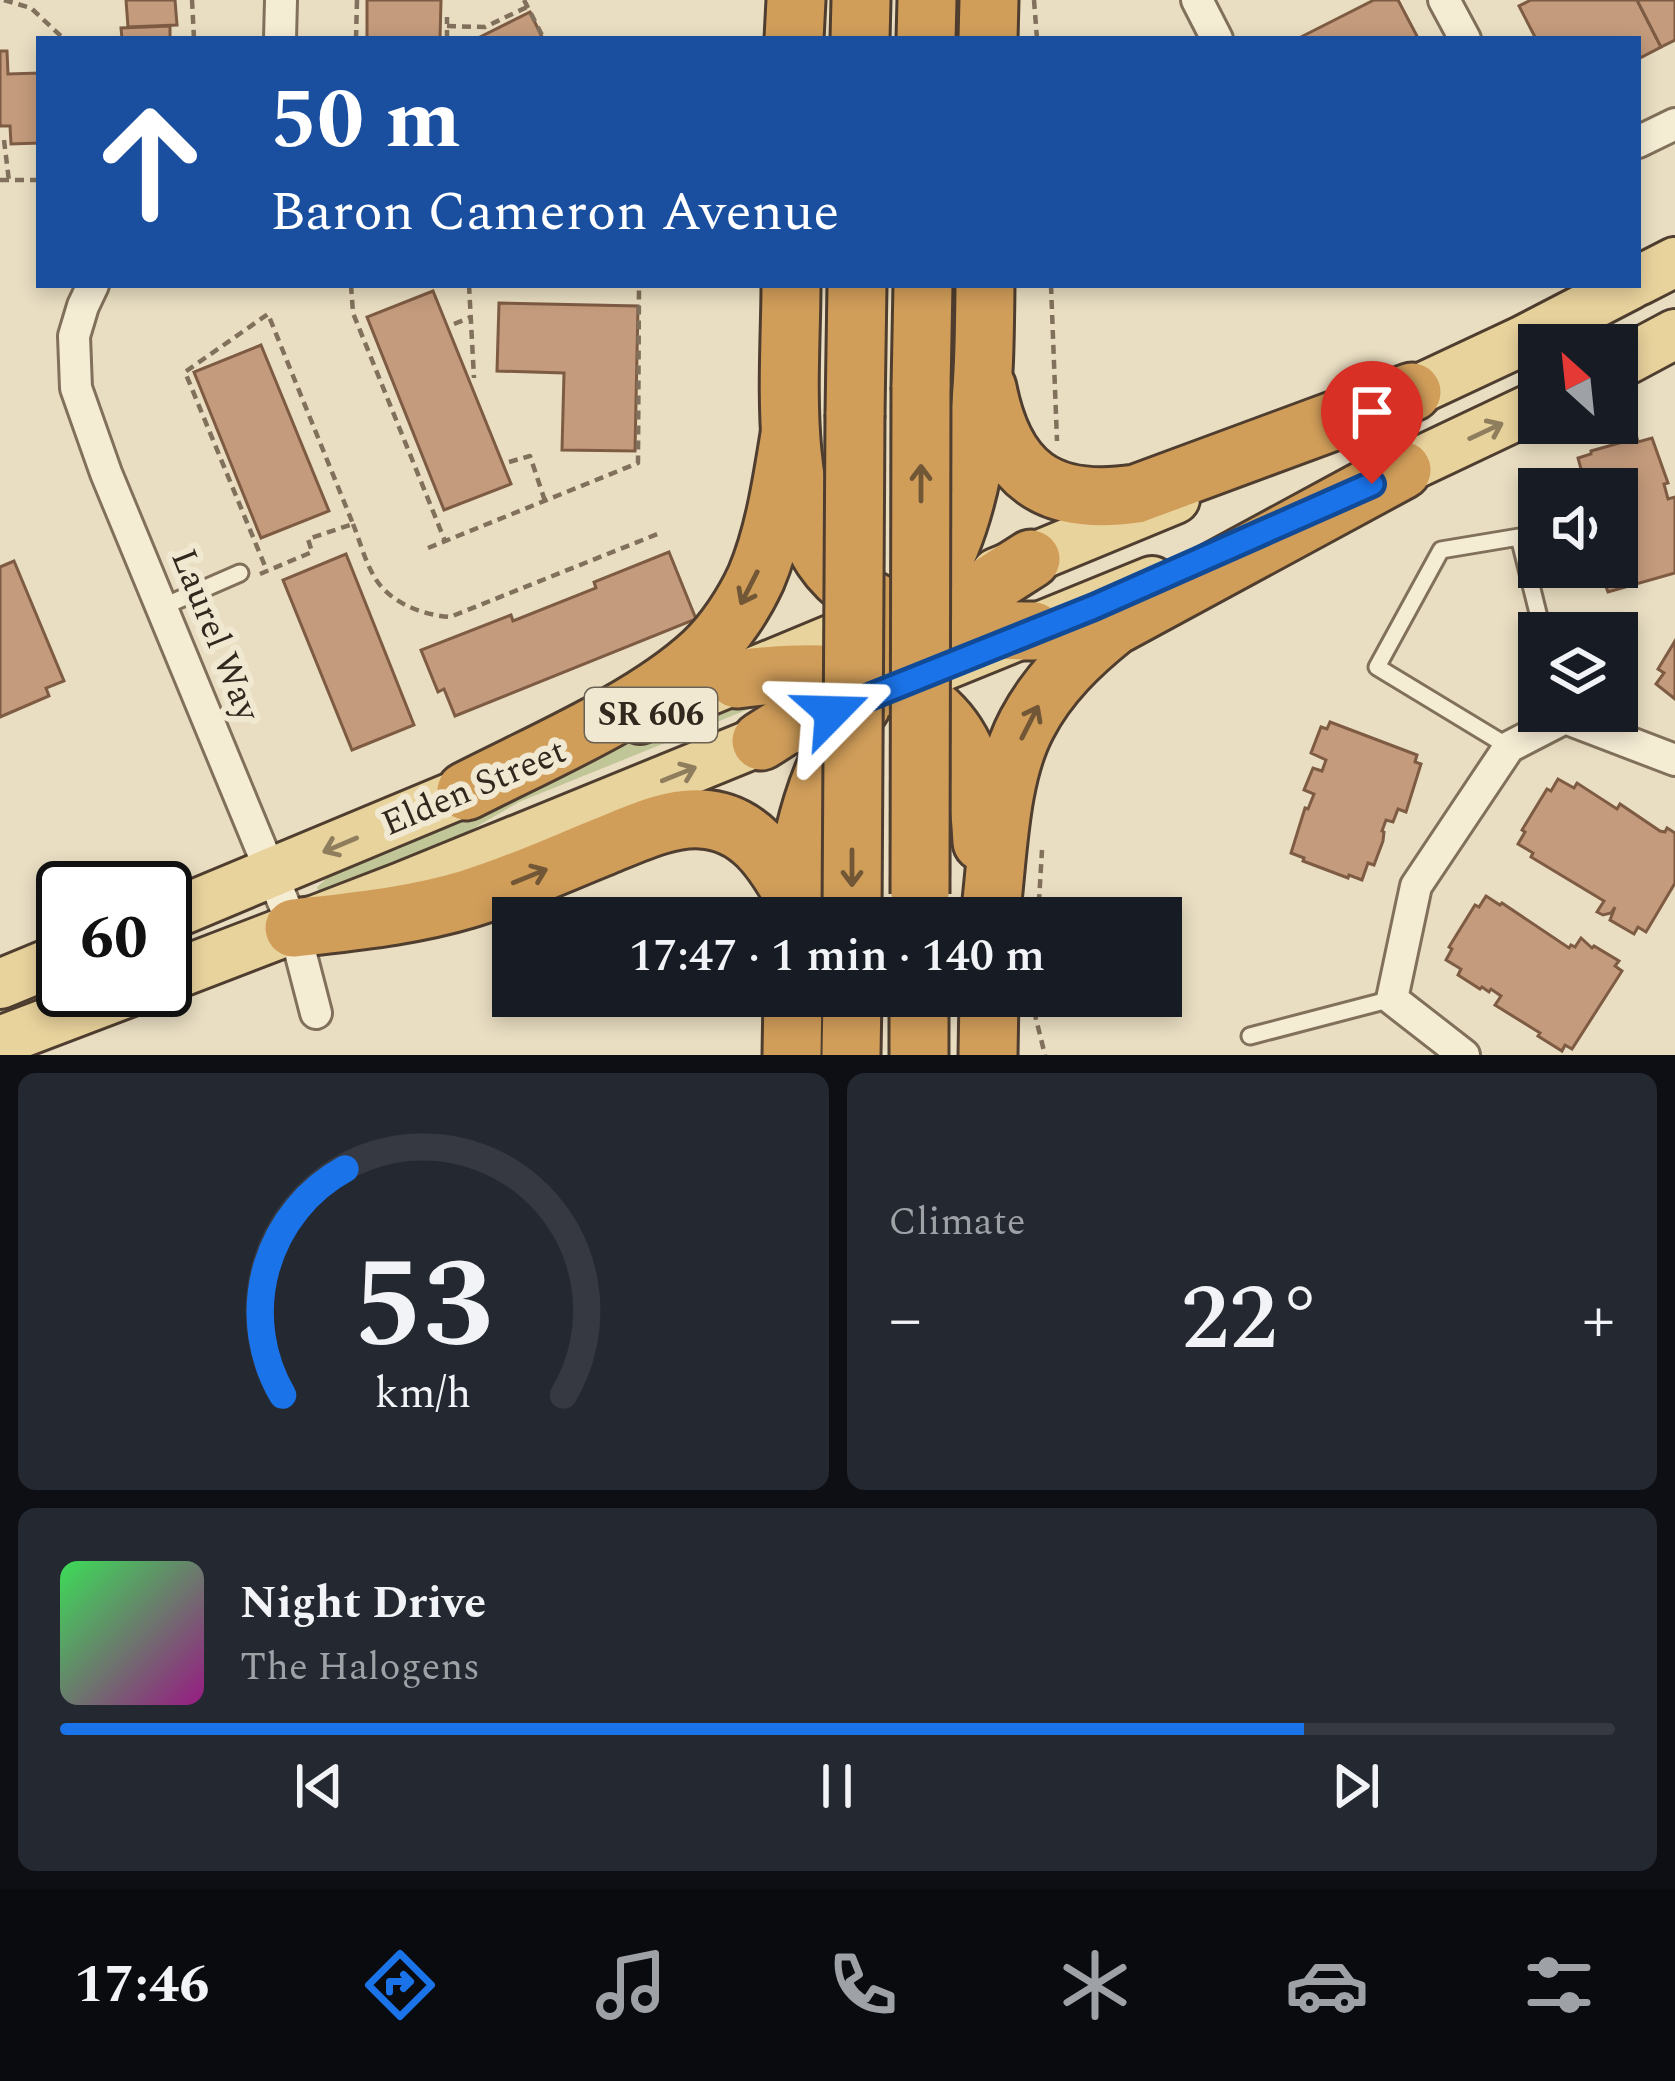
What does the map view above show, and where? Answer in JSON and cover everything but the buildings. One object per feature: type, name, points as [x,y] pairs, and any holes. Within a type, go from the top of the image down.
[{"type":"highway","points":[[794,36],[796,0]]},
{"type":"highway","points":[[860,36],[861,0]]},
{"type":"highway","points":[[926,36],[927,0]]},
{"type":"highway","points":[[988,36],[989,0]]},
{"type":"highway","points":[[466,791],[616,713],[674,677],[707,650],[736,614],[756,578],[776,514],[790,435],[791,288]]},
{"type":"highway","points":[[852,897],[857,288]]},
{"type":"highway","points":[[920,897],[923,288]]},
{"type":"highway","points":[[796,897],[800,858],[834,750],[874,685],[913,646],[917,614],[963,508],[977,445],[985,288]]},
{"type":"highway","points":[[984,370],[1008,453],[1039,482],[1084,498],[1136,494],[1412,392]]},
{"type":"highway","points":[[790,435],[805,518],[824,560],[838,575],[881,605],[990,631],[1034,632]]},
{"type":"highway","points":[[992,897],[1006,787],[1024,728],[1059,676],[1114,626],[1402,470]]},
{"type":"highway","points":[[917,614],[987,587],[1040,555]]},
{"type":"highway","points":[[737,679],[778,674],[874,685],[916,695],[944,718],[976,784],[987,897]]},
{"type":"highway","points":[[761,741],[809,711],[874,685]]},
{"type":"highway","points":[[294,928],[402,915],[467,899],[654,826],[700,819],[724,823],[761,847],[776,864],[790,897]]},
{"type":"highway","points":[[793,1017],[793,1055]]},
{"type":"highway","points":[[851,1055],[852,1017]]},
{"type":"highway","points":[[919,1055],[920,1017]]},
{"type":"highway","points":[[988,1017],[988,1055]]},
{"type":"main road","points":[[1641,279],[1675,262]]},
{"type":"main road","points":[[1040,555],[1264,460],[1522,341],[1624,288]]},
{"type":"main road","points":[[1638,354],[1675,334]]},
{"type":"main road","points":[[874,685],[1034,632],[1518,415]]},
{"type":"main road","name":"Elden Street","points":[[192,906],[737,679],[917,614]]},
{"type":"main road","name":"Elden Street","points":[[192,968],[761,741]]},
{"type":"main road","points":[[0,984],[36,969]]},
{"type":"main road","points":[[0,1041],[63,1017]]},
{"type":"street","points":[[280,36],[281,0]]},
{"type":"street","points":[[1197,0],[1215,36]]},
{"type":"street","points":[[1444,0],[1463,36]]},
{"type":"street","points":[[1641,141],[1675,124]]},
{"type":"street","name":"Laurel Way","points":[[92,288],[74,336],[76,388],[106,473],[294,928],[316,1013]]},
{"type":"street","points":[[1464,1055],[1392,999],[1416,886],[1509,747],[1534,732]]},
{"type":"street","points":[[1607,732],[1675,760]]},
{"type":"lane","points":[[1509,747],[1377,668],[1441,550],[1519,537],[1538,612]]},
{"type":"lane","points":[[162,607],[247,574]]},
{"type":"lane","points":[[1250,1036],[1392,999]]},
{"type":"path","points":[[4,0],[32,8],[61,36]]},
{"type":"path","points":[[192,0],[194,36]]},
{"type":"path","points":[[356,36],[357,0]]},
{"type":"path","points":[[1034,0],[1037,36]]},
{"type":"path","points":[[447,26],[485,27],[525,3],[542,36]]},
{"type":"path","points":[[447,16],[447,36]]},
{"type":"path","points":[[4,140],[9,181]]},
{"type":"path","points":[[0,180],[36,180]]},
{"type":"path","points":[[351,288],[353,314],[446,541]]},
{"type":"path","points":[[470,288],[474,378]]},
{"type":"path","points":[[428,548],[638,463],[639,288]]},
{"type":"path","points":[[267,571],[184,372],[268,314],[376,580],[425,615],[450,617],[660,533]]},
{"type":"path","points":[[454,324],[471,317]]},
{"type":"path","points":[[509,462],[530,456],[545,501]]},
{"type":"path","points":[[247,574],[312,552],[308,539],[352,524]]},
{"type":"path","points":[[1036,1017],[1045,1055]]},
{"type":"green space","points":[[743,692],[753,704],[749,709],[519,802],[433,852],[334,890],[318,890],[328,877],[401,848],[511,787]]},
{"type":"route","points":[[832,712],[1094,607],[1372,484]]}]
